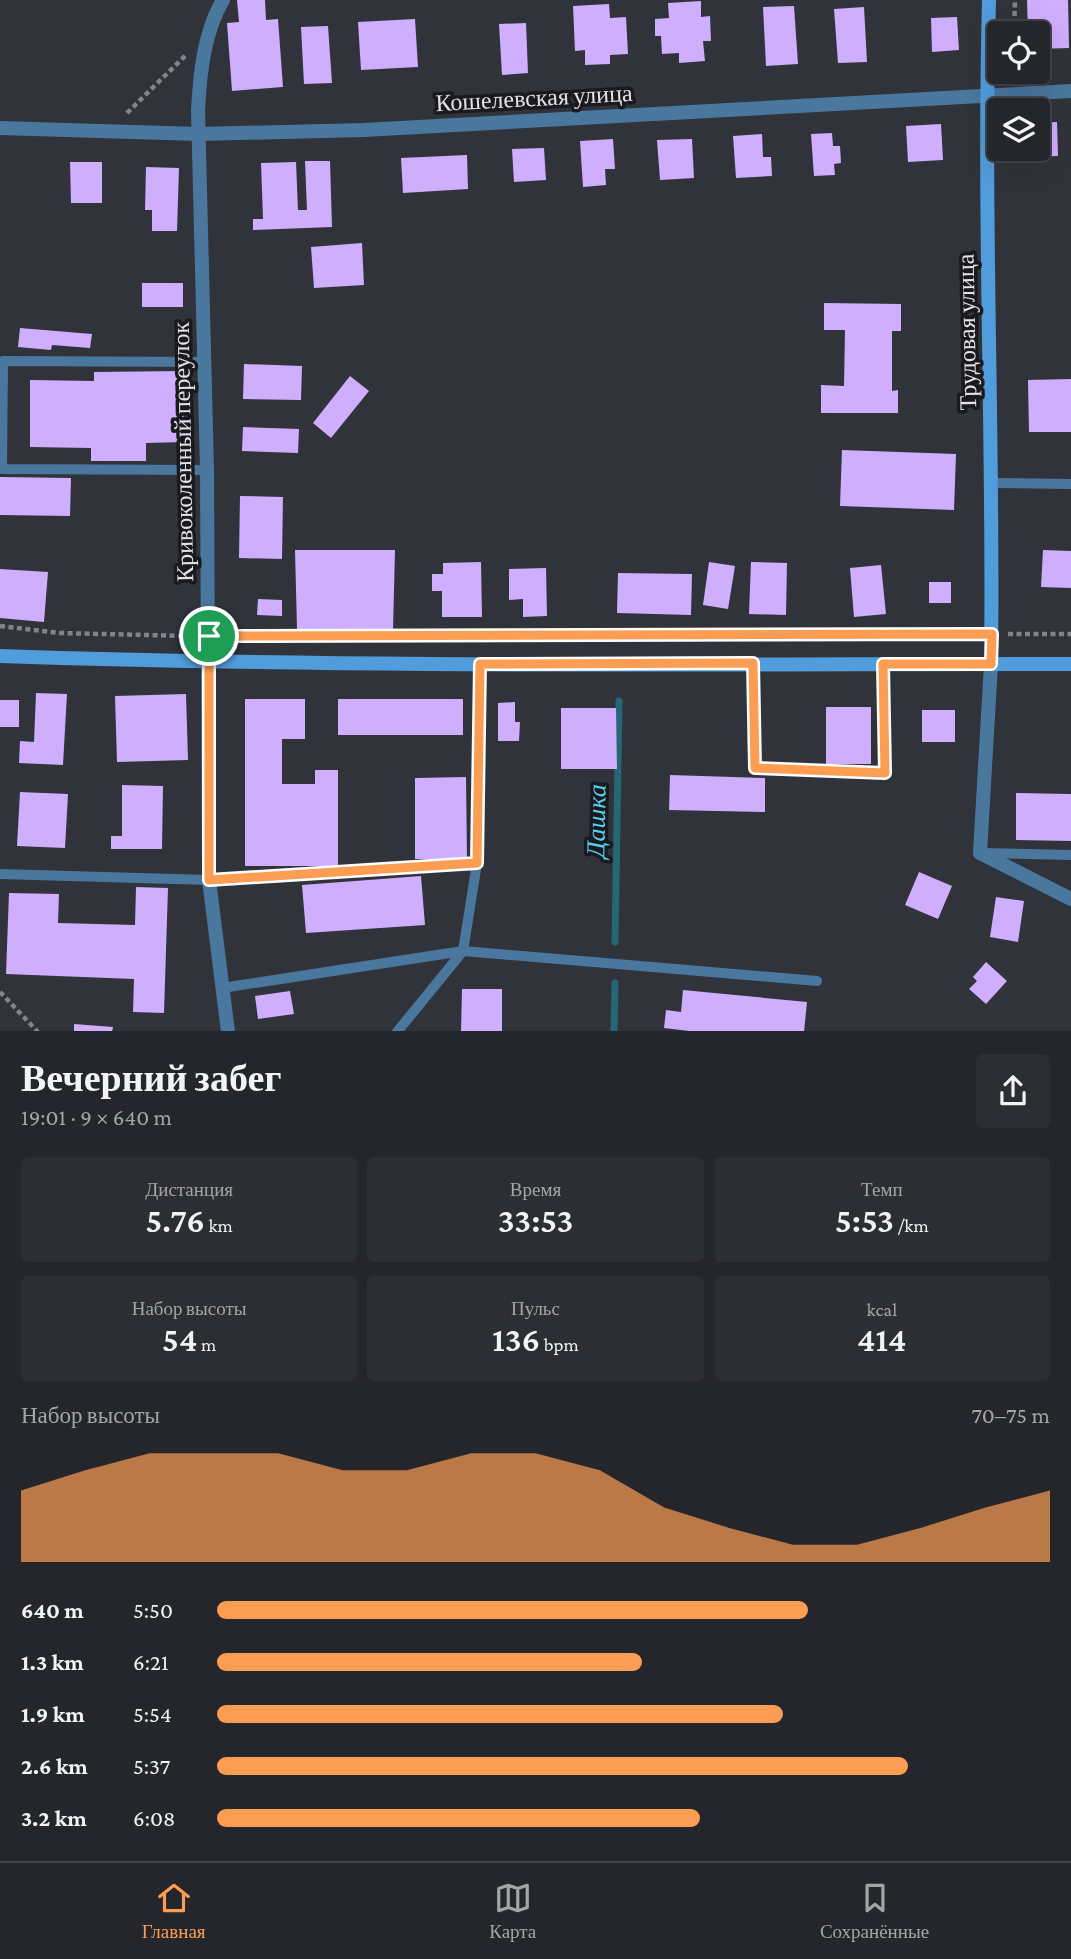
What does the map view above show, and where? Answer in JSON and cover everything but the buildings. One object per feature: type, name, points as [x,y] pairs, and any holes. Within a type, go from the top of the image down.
[{"type":"main road","name":"Трудовая улица","points":[[989,0],[986,96],[992,483],[991,664]]},
{"type":"main road","points":[[0,656],[480,664],[1071,664]]},
{"type":"street","name":"Кривоколенный переулок","points":[[223,0],[209,32],[200,82],[199,134],[207,470],[209,880],[228,1031]]},
{"type":"street","name":"Кошелевская улица","points":[[0,128],[199,134],[364,130],[1071,91]]},
{"type":"street","points":[[991,664],[980,853],[1071,899]]},
{"type":"lane","points":[[204,362],[3,361],[2,469],[207,470]]},
{"type":"lane","points":[[992,483],[1071,484]]},
{"type":"lane","points":[[397,1031],[463,951],[477,863],[480,664]]},
{"type":"lane","points":[[755,768],[885,773],[883,664]]},
{"type":"lane","points":[[980,853],[1071,855]]},
{"type":"lane","points":[[346,872],[477,863]]},
{"type":"lane","points":[[0,874],[209,880]]},
{"type":"lane","points":[[222,988],[463,951],[817,981]]},
{"type":"path","points":[[1014,21],[1015,0]]},
{"type":"path","points":[[108,132],[209,32]]},
{"type":"path","points":[[0,626],[59,633],[209,636],[1071,634]]},
{"type":"path","points":[[753,663],[755,768]]},
{"type":"path","points":[[209,880],[346,872]]},
{"type":"path","points":[[0,992],[38,1031]]},
{"type":"waterway","name":"Дашка","points":[[615,942],[619,701]]},
{"type":"waterway","name":"Дашка","points":[[614,1031],[615,983]]},
{"type":"route","points":[[992,634],[991,664],[883,664],[885,773],[755,768],[753,663],[480,664],[477,863],[209,880],[209,636],[992,634]]}]
